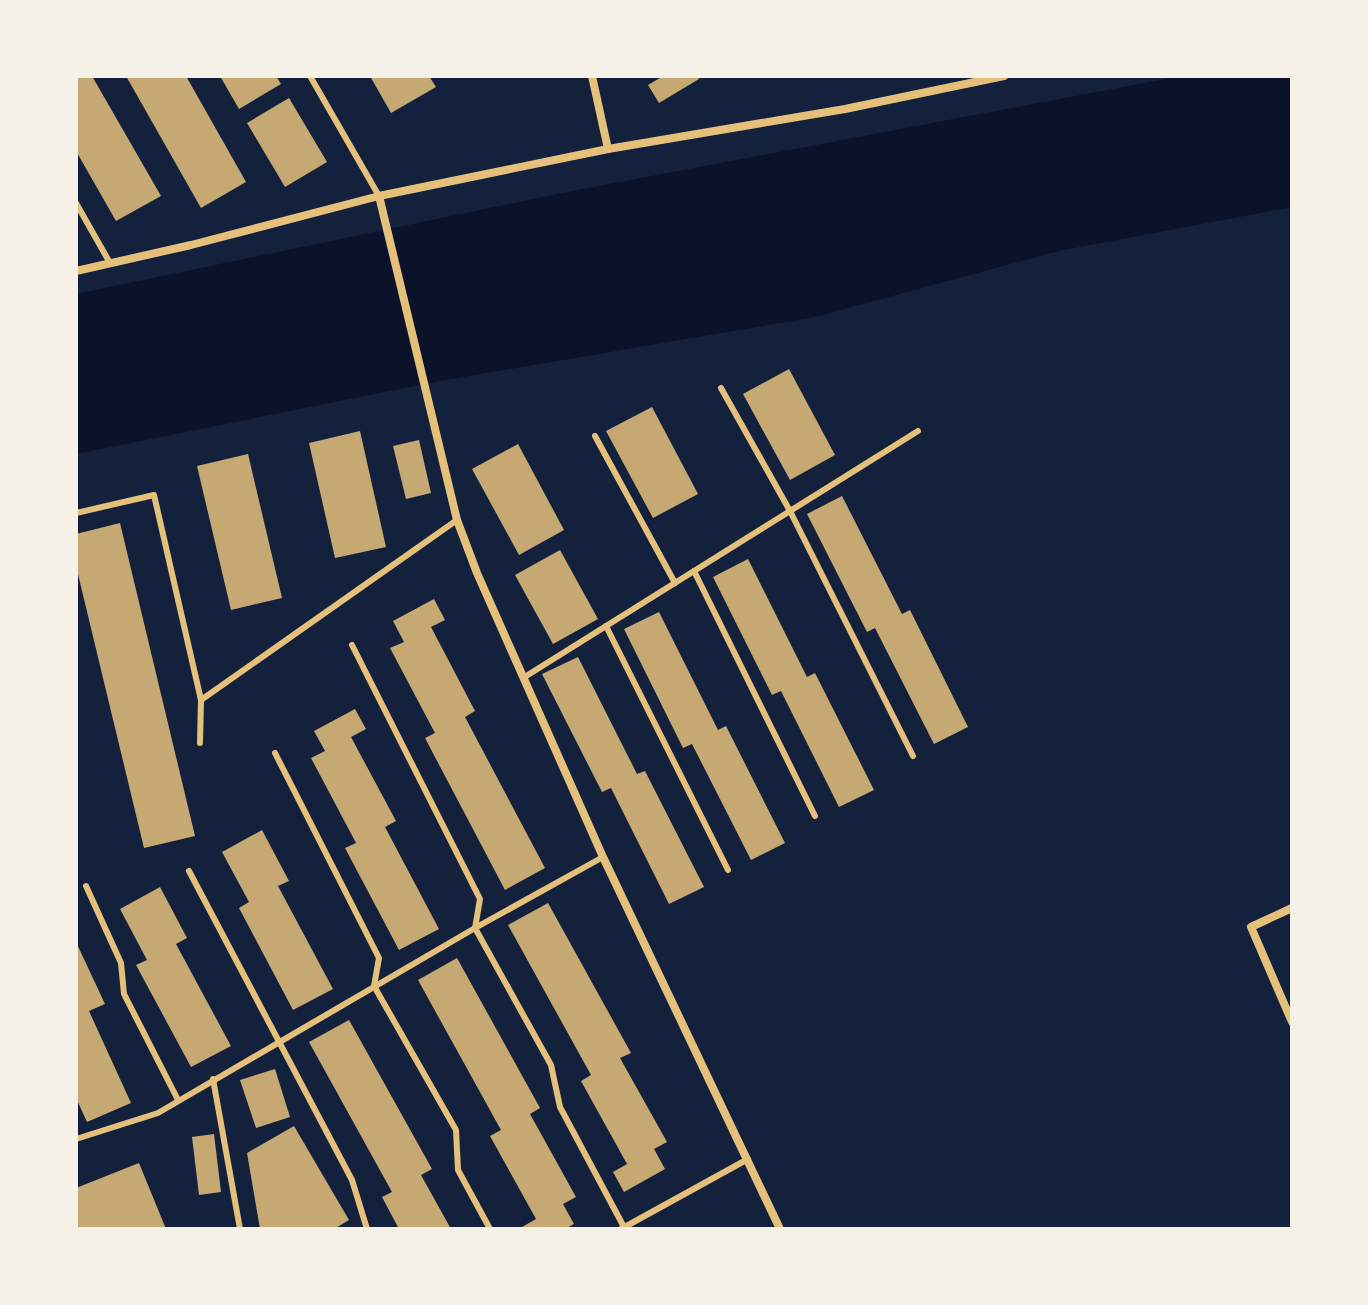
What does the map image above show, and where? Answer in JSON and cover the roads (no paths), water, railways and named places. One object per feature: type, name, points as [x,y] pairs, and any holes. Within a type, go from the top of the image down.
[{"type":"street","points":[[592,76],[608,149]]},
{"type":"street","points":[[76,271],[379,196],[608,149],[845,109],[1004,76]]},
{"type":"street","points":[[379,196],[457,520],[477,573],[603,857],[780,1229]]},
{"type":"street","points":[[1292,908],[1251,927],[1292,1022]]},
{"type":"lane","points":[[310,76],[379,196]]},
{"type":"lane","points":[[76,203],[110,263]]},
{"type":"lane","points":[[721,388],[790,511],[913,756]]},
{"type":"lane","points":[[523,678],[918,431]]},
{"type":"lane","points":[[595,436],[675,583]]},
{"type":"lane","points":[[76,513],[154,495],[201,700],[200,743]]},
{"type":"lane","points":[[201,700],[457,520]]},
{"type":"lane","points":[[694,571],[815,816]]},
{"type":"lane","points":[[606,626],[728,870]]},
{"type":"lane","points":[[352,645],[480,899],[475,928],[551,1065],[560,1107],[623,1228],[748,1159]]},
{"type":"lane","points":[[275,753],[379,958],[374,986],[456,1130],[458,1170],[490,1229]]},
{"type":"lane","points":[[76,1139],[158,1113],[278,1041],[603,857]]},
{"type":"lane","points":[[189,871],[352,1180],[367,1229]]},
{"type":"lane","points":[[86,886],[121,963],[124,994],[178,1100]]},
{"type":"lane","points":[[213,1079],[240,1229]]},
{"type":"water","points":[[1181,76],[1292,76],[1292,207],[1059,251],[815,317],[440,381],[76,454],[76,294],[567,192]]}]
